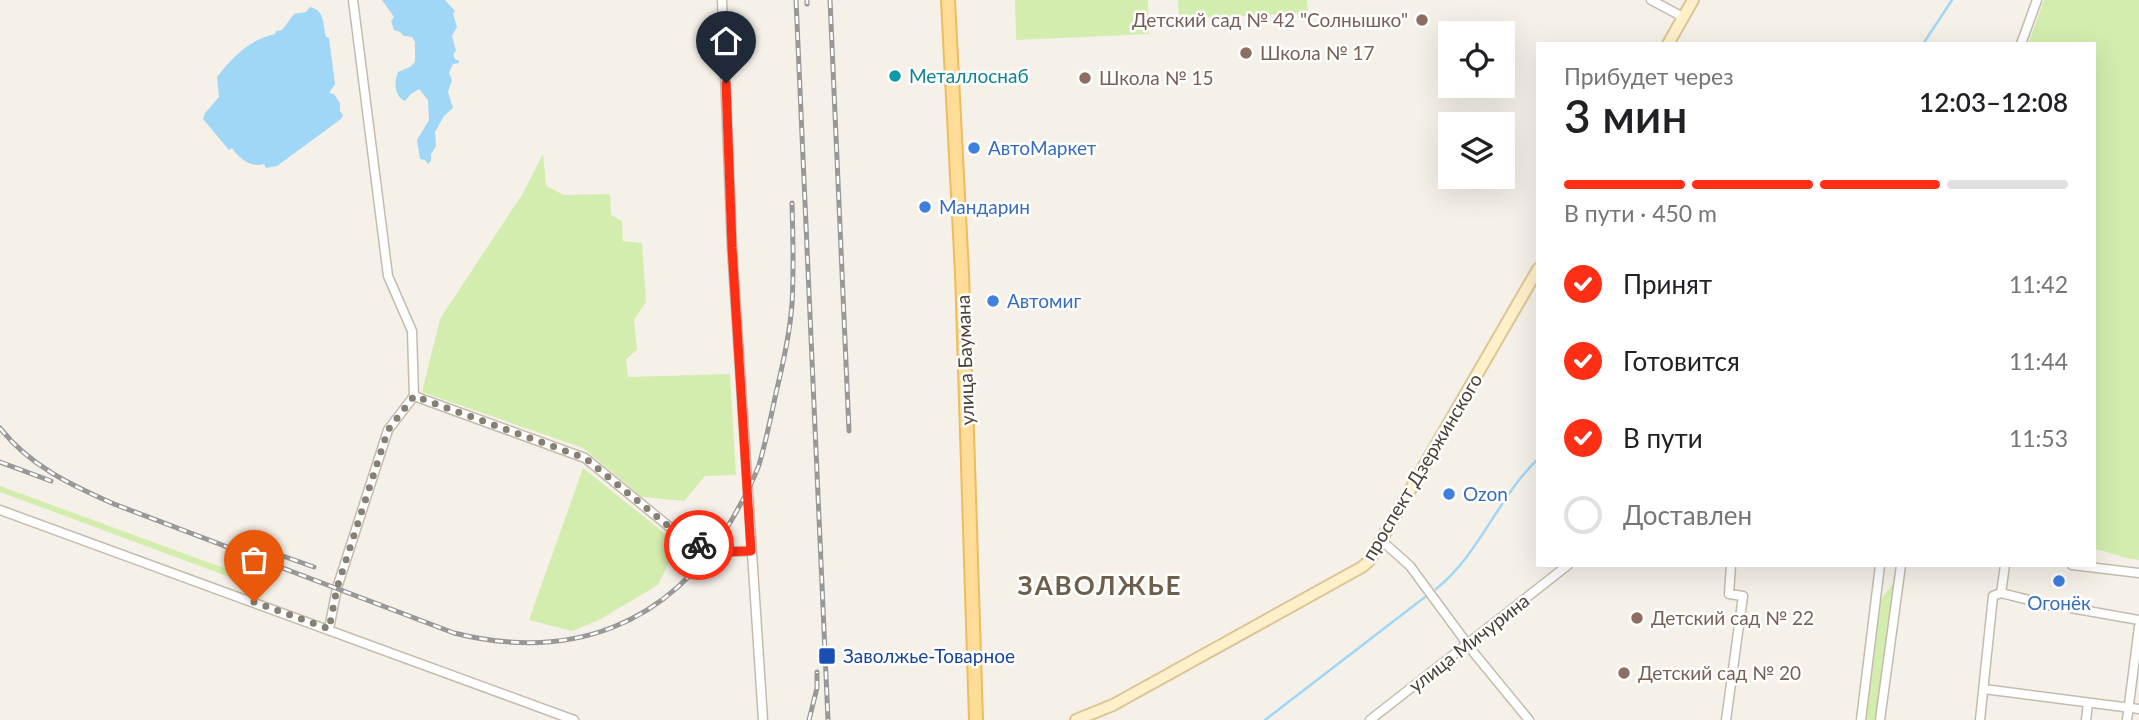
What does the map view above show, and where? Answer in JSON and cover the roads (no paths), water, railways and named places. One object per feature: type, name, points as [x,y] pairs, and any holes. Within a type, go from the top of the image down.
[{"type":"main road","name":"улица Баумана","points":[[948,0],[962,273],[976,720]]},
{"type":"street","points":[[329,629],[337,588],[388,430],[414,396],[412,331],[388,276],[353,0]]},
{"type":"street","points":[[722,0],[732,248],[762,720]]},
{"type":"street","points":[[1651,0],[1683,17]]},
{"type":"street","points":[[1669,42],[1693,0]]},
{"type":"street","points":[[2022,42],[2037,0]]},
{"type":"street","name":"проспект Дзержинского","points":[[1076,720],[1113,705],[1369,561],[1536,272]]},
{"type":"street","points":[[414,396],[585,458],[688,542],[718,552],[751,551]]},
{"type":"street","points":[[0,510],[575,720]]},
{"type":"street","points":[[1382,541],[1410,566],[1529,720]]},
{"type":"street","name":"улица Мичурина","points":[[1374,719],[1565,567]]},
{"type":"street","points":[[1726,720],[1743,596],[1729,594],[1731,567]]},
{"type":"street","points":[[1861,720],[1880,567]]},
{"type":"street","points":[[1880,720],[1900,567]]},
{"type":"street","points":[[2001,593],[2005,567]]},
{"type":"street","points":[[2089,567],[2139,573]]},
{"type":"street","points":[[1980,720],[1993,596],[2001,593],[2053,606]]},
{"type":"street","points":[[2071,608],[2139,620]]},
{"type":"street","points":[[2127,720],[2139,627]]},
{"type":"street","points":[[1984,689],[2139,709]]},
{"type":"street","points":[[2086,720],[2088,703]]},
{"type":"water","points":[[382,0],[445,0],[455,11],[453,14],[457,27],[452,36],[456,51],[453,54],[459,63],[453,64],[449,73],[452,80],[448,92],[453,108],[444,116],[435,132],[436,146],[428,164],[420,159],[417,140],[429,120],[428,100],[419,89],[405,101],[401,99],[396,88],[398,72],[415,62],[415,42],[412,37],[394,30],[391,21],[394,17]]},
{"type":"water","points":[[310,7],[321,15],[326,37],[329,38],[335,84],[329,93],[334,94],[340,103],[343,115],[277,166],[266,168],[264,164],[250,163],[232,148],[229,150],[203,119],[219,97],[217,77],[243,50],[282,30],[294,14],[306,12]]},
{"type":"waterway","points":[[1924,42],[1952,0]]},
{"type":"waterway","points":[[1436,589],[1464,560],[1511,491],[1536,461]]},
{"type":"waterway","points":[[1265,720],[1425,597]]},
{"type":"railway","points":[[796,0],[828,720]]},
{"type":"railway","points":[[830,0],[849,431]]},
{"type":"railway","points":[[0,428],[38,464],[98,497],[454,633],[497,641],[538,642],[576,638],[613,627],[647,610],[678,587],[706,557],[750,487],[764,447],[790,326],[793,279],[792,203]]},
{"type":"railway","points":[[0,462],[51,481]]},
{"type":"railway","points":[[260,548],[314,567]]},
{"type":"railway","points":[[809,720],[817,688],[817,672]]},
{"type":"place","name":"Детский сад № 42 \"Солнышко\"","points":[[1422,20]]},
{"type":"place","name":"Школа № 17","points":[[1246,53]]},
{"type":"place","name":"Металлоснаб","points":[[895,76]]},
{"type":"place","name":"Школа № 15","points":[[1085,78]]},
{"type":"place","name":"АвтоМаркет","points":[[974,148]]},
{"type":"place","name":"Мандарин","points":[[925,207]]},
{"type":"place","name":"Автомиг","points":[[993,301]]},
{"type":"place","name":"Ozon","points":[[1449,494]]},
{"type":"place","name":"Огонёк","points":[[2059,581]]},
{"type":"place","name":"Детский сад № 22","points":[[1637,618]]},
{"type":"place","name":"Заволжье-Товарное","points":[[827,656]]},
{"type":"place","name":"Детский сад № 20","points":[[1624,673]]},
{"type":"district","name":"ЗАВОЛЖЬЕ","points":[[1100,586]]}]
